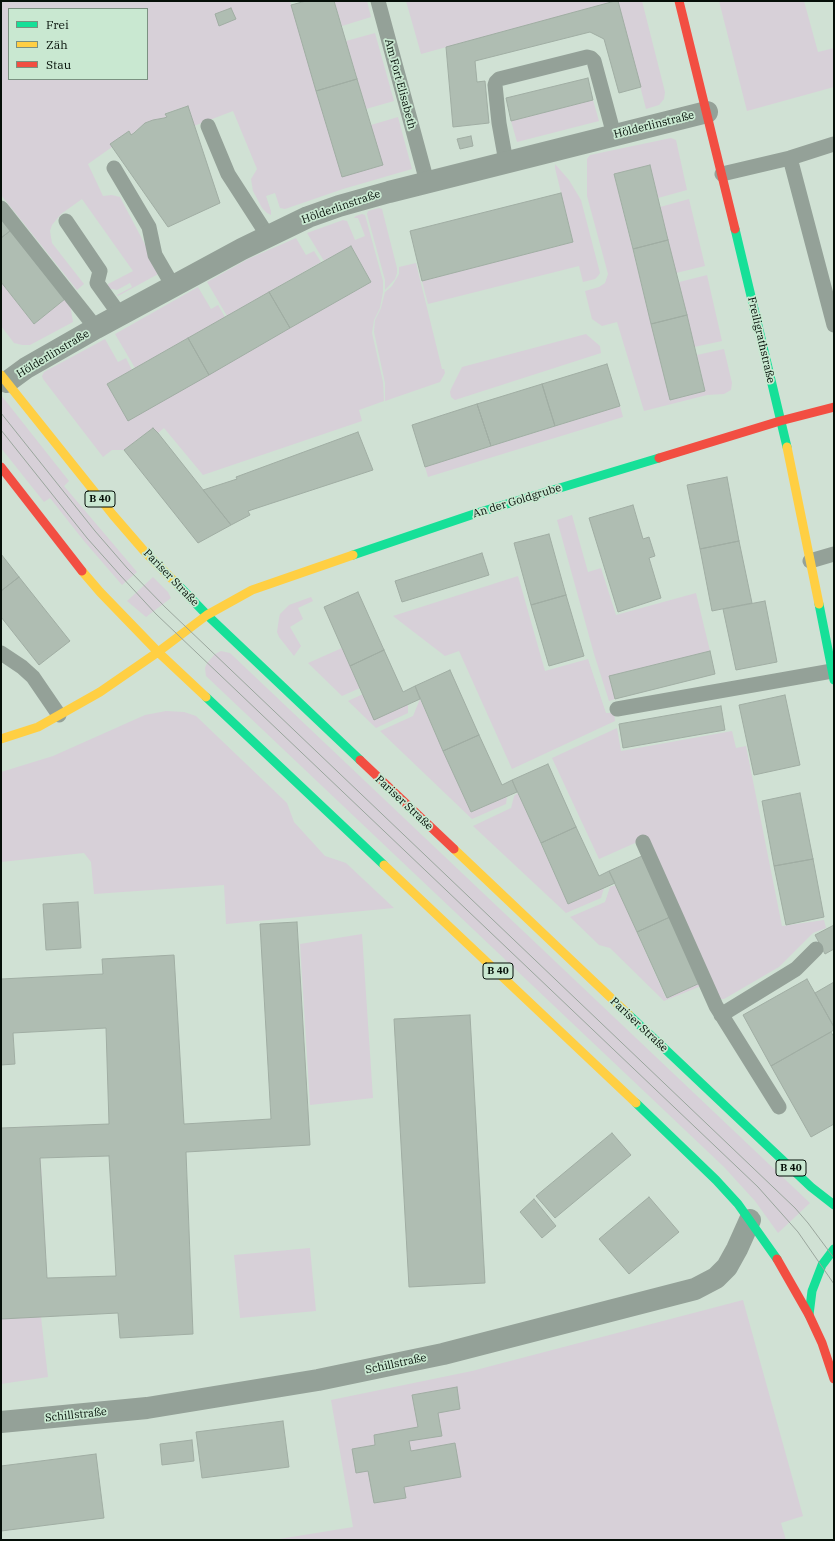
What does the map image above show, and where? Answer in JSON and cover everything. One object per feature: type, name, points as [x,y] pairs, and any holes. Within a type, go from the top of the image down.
[{"type":"main road","name":"Freiligrathstraße","points":[[679,1],[789,454],[833,676]]},
{"type":"main road","name":"Pariser Straße","points":[[4,378],[113,515],[145,552],[207,615],[750,1130],[811,1187],[834,1205]]},
{"type":"main road","name":"An der Goldgrube","points":[[1,739],[38,727],[100,692],[136,669],[207,615],[252,590],[484,510],[780,421],[834,407]]},
{"type":"main road","points":[[1,467],[68,554],[100,592],[158,652]]},
{"type":"main road","name":"B 40","points":[[158,652],[716,1180],[738,1204],[774,1254],[809,1315],[822,1342],[834,1379]]},
{"type":"main road","points":[[809,1315],[812,1291],[822,1265],[834,1249]]},
{"type":"street","name":"Hölderlinstraße","points":[[4,378],[26,368],[173,286],[268,236],[308,217],[425,174],[506,162],[707,112]]},
{"type":"street","name":"Schillstraße","points":[[1,1422],[147,1408],[318,1380],[443,1354],[695,1289],[716,1278],[727,1267],[750,1220]]},
{"type":"lane","name":"Am Fort Elisabeth","points":[[378,1],[425,174]]},
{"type":"lane","points":[[506,162],[499,123],[495,85],[496,82],[587,57],[594,61],[614,135]]},
{"type":"lane","points":[[208,126],[228,174],[268,236]]},
{"type":"lane","points":[[722,174],[790,158],[834,144]]},
{"type":"lane","points":[[790,158],[834,325]]},
{"type":"lane","points":[[114,168],[149,227],[155,255],[173,286]]},
{"type":"lane","points":[[1,208],[96,328]]},
{"type":"lane","points":[[66,221],[100,271],[98,283],[120,315]]},
{"type":"lane","points":[[810,561],[834,554]]},
{"type":"lane","points":[[1,653],[22,667],[32,677],[59,715]]},
{"type":"lane","points":[[617,709],[833,676]]},
{"type":"lane","points":[[643,842],[716,1006],[779,1107]]},
{"type":"lane","points":[[721,1014],[796,970],[816,949]]},
{"type":"shaded area","points":[[1,1],[290,1],[342,176],[382,165],[371,125],[398,117],[412,169],[343,189],[285,209],[280,208],[275,193],[266,196],[271,215],[262,208],[253,191],[251,179],[257,169],[233,111],[194,126],[187,106],[166,113],[167,117],[145,123],[131,135],[129,131],[110,144],[112,147],[88,164],[103,196],[112,195],[120,197],[160,273],[118,296],[117,295],[132,287],[130,283],[117,290],[108,288],[108,284],[133,271],[82,199],[61,214],[52,225],[50,231],[52,243],[84,284],[77,290],[1,195]]},
{"type":"shaded area","points":[[334,1],[367,1],[371,17],[342,26]]},
{"type":"shaded area","points":[[406,1],[615,1],[421,54]]},
{"type":"shaded area","points":[[618,1],[642,1],[665,92],[664,99],[659,105],[646,109]]},
{"type":"shaded area","points":[[719,1],[804,1],[818,52],[834,48],[834,87],[747,111]]},
{"type":"shaded area","points":[[375,33],[394,101],[366,109],[346,41]]},
{"type":"shaded area","points":[[593,100],[599,121],[517,142],[511,121]]},
{"type":"shaded area","points":[[671,138],[676,140],[687,190],[658,198],[650,165],[614,174],[670,400],[705,391],[697,355],[724,349],[732,383],[731,390],[724,394],[707,395],[644,411],[617,322],[602,326],[592,319],[585,291],[599,287],[605,283],[608,274],[587,196],[587,159],[590,155]]},
{"type":"shaded area","points":[[555,164],[569,180],[581,200],[600,273],[598,276],[595,279],[583,282],[579,266],[428,304],[422,281],[573,242]]},
{"type":"shaded area","points":[[689,199],[705,266],[676,273],[660,207]]},
{"type":"shaded area","points":[[379,208],[382,209],[397,268],[395,279],[385,290],[385,280],[367,214],[368,211]]},
{"type":"shaded area","points":[[362,214],[365,215],[383,281],[383,292],[380,308],[374,320],[372,333],[383,382],[384,401],[359,410],[362,421],[203,475],[164,428],[158,433],[153,428],[124,450],[112,450],[103,457],[43,379],[42,376],[44,372],[105,339],[118,362],[126,358],[132,370],[107,384],[128,420],[371,282],[351,246],[324,261],[307,233],[343,220],[347,221],[355,240],[365,236],[358,218],[354,218]]},
{"type":"shaded area","points":[[296,238],[306,255],[314,251],[321,262],[227,316],[207,282],[248,259]]},
{"type":"shaded area","points":[[416,263],[442,369],[444,369],[445,373],[440,382],[385,401],[385,383],[374,332],[375,320],[381,308],[385,292],[392,286],[399,274],[399,267]]},
{"type":"shaded area","points":[[707,275],[722,341],[694,347],[679,282]]},
{"type":"shaded area","points":[[1,282],[34,324],[65,299],[70,304],[73,322],[30,345],[14,343],[1,326]]},
{"type":"shaded area","points":[[198,287],[211,309],[218,305],[225,317],[135,368],[115,334]]},
{"type":"shaded area","points":[[586,334],[600,346],[601,353],[455,400],[451,397],[451,389],[462,367]]},
{"type":"shaded area","points":[[1,395],[69,481],[64,486],[137,572],[122,585],[84,541],[50,498],[44,502],[1,448]]},
{"type":"shaded area","points":[[620,406],[623,417],[428,477],[425,467]]},
{"type":"shaded area","points":[[572,515],[588,572],[601,568],[616,615],[696,593],[710,651],[609,676],[615,699],[609,701],[594,654],[557,520]]},
{"type":"shaded area","points":[[518,576],[545,671],[588,659],[606,713],[614,713],[615,721],[512,769],[459,651],[445,656],[393,616]]},
{"type":"shaded area","points":[[153,577],[168,592],[171,598],[146,617],[127,601]]},
{"type":"shaded area","points":[[311,597],[313,601],[298,608],[303,619],[290,627],[301,646],[294,656],[279,637],[277,632],[280,614],[289,605]]},
{"type":"shaded area","points":[[342,648],[360,688],[342,696],[308,663]]},
{"type":"shaded area","points":[[221,651],[230,653],[810,1203],[778,1233],[755,1201],[724,1167],[206,676],[205,668],[207,663],[215,654]]},
{"type":"shaded area","points":[[363,694],[408,704],[408,713],[376,728],[348,701]]},
{"type":"shaded area","points":[[420,699],[471,812],[507,796],[506,804],[472,819],[380,731],[413,716]]},
{"type":"shaded area","points":[[166,711],[184,712],[196,716],[287,803],[294,822],[325,856],[346,863],[394,908],[226,924],[224,885],[94,894],[91,862],[84,853],[1,862],[1,772],[53,756],[145,715]]},
{"type":"shaded area","points":[[617,728],[621,751],[732,731],[736,748],[746,746],[782,926],[824,920],[826,928],[813,933],[779,967],[724,999],[719,999],[644,839],[599,859],[552,758]]},
{"type":"shaded area","points":[[518,793],[568,904],[604,888],[601,898],[566,913],[473,826],[511,808],[514,796]]},
{"type":"shaded area","points":[[616,885],[666,998],[700,983],[701,986],[664,1001],[610,948],[599,945],[570,917],[605,902],[610,887]]},
{"type":"shaded area","points":[[362,934],[373,1098],[310,1105],[300,944]]},
{"type":"shaded area","points":[[39,1126],[49,1316],[41,1317],[48,1377],[1,1384],[1,1128]]},
{"type":"shaded area","points":[[310,1248],[316,1311],[240,1318],[234,1255]]},
{"type":"shaded area","points":[[743,1300],[803,1516],[781,1523],[786,1540],[273,1540],[353,1527],[331,1400],[472,1371]]},
{"type":"building","points":[[306,1],[334,1],[357,79],[316,91],[291,5]]},
{"type":"building","points":[[618,1],[641,87],[619,93],[604,39],[590,32],[475,61],[477,82],[485,81],[489,123],[453,127],[446,47]]},
{"type":"building","points":[[231,8],[236,19],[219,26],[215,14]]},
{"type":"building","points":[[588,78],[593,100],[511,121],[506,98]]},
{"type":"building","points":[[357,79],[383,165],[342,177],[316,91]]},
{"type":"building","points":[[188,106],[220,203],[168,227],[110,144],[129,131],[131,135],[145,123],[167,117],[165,114]]},
{"type":"building","points":[[471,136],[473,146],[460,149],[457,139]]},
{"type":"building","points":[[650,165],[668,240],[633,249],[614,174]]},
{"type":"building","points":[[561,193],[573,242],[422,281],[410,231]]},
{"type":"building","points":[[1,219],[10,231],[1,238]]},
{"type":"building","points":[[10,231],[65,299],[34,324],[1,282],[1,238]]},
{"type":"building","points":[[668,240],[687,315],[651,324],[633,249]]},
{"type":"building","points":[[351,246],[371,282],[290,328],[269,292]]},
{"type":"building","points":[[269,292],[290,328],[209,375],[188,338]]},
{"type":"building","points":[[687,315],[705,391],[670,400],[651,324]]},
{"type":"building","points":[[188,338],[209,375],[128,421],[107,384]]},
{"type":"building","points":[[607,364],[620,406],[555,426],[542,384]]},
{"type":"building","points":[[542,384],[555,426],[491,446],[477,404]]},
{"type":"building","points":[[477,404],[491,446],[425,467],[412,425]]},
{"type":"building","points":[[153,428],[231,525],[198,543],[124,450]]},
{"type":"building","points":[[358,432],[373,470],[248,511],[250,515],[231,525],[203,490],[237,479],[236,477]]},
{"type":"building","points":[[727,477],[739,541],[700,549],[687,485]]},
{"type":"building","points":[[633,505],[643,539],[649,537],[655,556],[649,558],[661,598],[618,612],[589,518]]},
{"type":"building","points":[[549,534],[566,595],[531,605],[514,543]]},
{"type":"building","points":[[739,541],[752,603],[712,611],[700,549]]},
{"type":"building","points":[[482,553],[489,575],[402,602],[395,581]]},
{"type":"building","points":[[1,554],[19,577],[1,591]]},
{"type":"building","points":[[19,577],[70,641],[39,665],[1,617],[1,591]]},
{"type":"building","points":[[358,592],[384,650],[350,666],[324,607]]},
{"type":"building","points":[[566,595],[584,656],[549,666],[531,605]]},
{"type":"building","points":[[765,601],[777,662],[736,670],[723,609]]},
{"type":"building","points":[[384,650],[403,692],[415,686],[420,699],[374,720],[350,666]]},
{"type":"building","points":[[710,651],[715,674],[615,699],[609,676]]},
{"type":"building","points":[[450,670],[479,735],[443,751],[415,686]]},
{"type":"building","points":[[785,695],[800,765],[754,775],[739,705]]},
{"type":"building","points":[[721,706],[725,730],[623,748],[619,724]]},
{"type":"building","points":[[479,735],[502,785],[512,780],[517,792],[471,812],[443,751]]},
{"type":"building","points":[[548,764],[576,827],[541,843],[512,780]]},
{"type":"building","points":[[800,793],[813,859],[774,866],[762,801]]},
{"type":"building","points":[[576,827],[599,876],[609,871],[615,883],[568,904],[541,843]]},
{"type":"building","points":[[642,856],[670,917],[637,932],[609,871]]},
{"type":"building","points":[[813,859],[824,917],[786,925],[774,866]]},
{"type":"building","points":[[78,902],[81,948],[46,950],[43,904]]},
{"type":"building","points":[[670,917],[700,983],[667,998],[637,932]]},
{"type":"building","points":[[297,922],[310,1145],[186,1152],[193,1334],[120,1338],[118,1313],[1,1319],[1,1128],[109,1124],[106,1028],[13,1033],[15,1064],[1,1065],[1,979],[103,974],[102,959],[174,955],[184,1124],[271,1119],[260,924]],"holes":[[[109,1156],[116,1276],[47,1278],[40,1158]]]},
{"type":"building","points":[[834,925],[834,949],[825,954],[815,935]]},
{"type":"building","points":[[807,979],[834,1027],[834,1030],[771,1066],[743,1015]]},
{"type":"building","points":[[834,982],[834,1027],[815,993]]},
{"type":"building","points":[[470,1015],[485,1283],[409,1287],[394,1019]]},
{"type":"building","points":[[831,1032],[834,1037],[834,1124],[811,1137],[771,1066]]},
{"type":"building","points":[[612,1133],[631,1155],[555,1218],[536,1196]]},
{"type":"building","points":[[649,1197],[679,1232],[629,1274],[599,1239]]},
{"type":"building","points":[[534,1199],[556,1226],[542,1238],[520,1212]]},
{"type":"building","points":[[457,1387],[460,1409],[438,1413],[442,1436],[409,1441],[411,1451],[455,1443],[461,1477],[404,1487],[406,1498],[374,1503],[368,1471],[356,1473],[352,1449],[375,1445],[374,1435],[418,1427],[412,1395]]},
{"type":"building","points":[[283,1421],[289,1467],[202,1478],[196,1432]]},
{"type":"building","points":[[192,1440],[194,1461],[162,1465],[160,1444]]},
{"type":"building","points":[[96,1454],[104,1518],[1,1531],[1,1466]]},
{"type":"tram line","points":[[1,413],[95,531],[127,568],[165,607],[795,1208],[834,1258]]},
{"type":"tram line","points":[[1,430],[87,538],[156,614],[758,1187],[798,1232],[834,1284]]},
{"type":"traffic: fast","points":[[735,229],[787,447]]},
{"type":"traffic: fast","points":[[353,555],[477,513],[659,458]]},
{"type":"traffic: fast","points":[[178,585],[207,615],[360,760]]},
{"type":"traffic: fast","points":[[819,604],[834,680]]},
{"type":"traffic: fast","points":[[206,697],[384,865]]},
{"type":"traffic: fast","points":[[629,1015],[811,1187],[834,1205]]},
{"type":"traffic: fast","points":[[636,1103],[716,1180],[738,1204],[777,1259]]},
{"type":"traffic: fast","points":[[809,1315],[812,1291],[822,1265],[834,1249]]},
{"type":"traffic: slow","points":[[1,375],[113,515],[145,552],[178,585]]},
{"type":"traffic: slow","points":[[787,447],[819,604]]},
{"type":"traffic: slow","points":[[158,652],[207,615],[252,590],[353,555]]},
{"type":"traffic: slow","points":[[82,571],[100,592],[158,652],[206,697]]},
{"type":"traffic: slow","points":[[1,739],[38,727],[100,692],[158,652]]},
{"type":"traffic: slow","points":[[454,849],[629,1015]]},
{"type":"traffic: slow","points":[[384,865],[636,1103]]},
{"type":"traffic: jam","points":[[679,1],[735,229]]},
{"type":"traffic: jam","points":[[659,458],[780,421],[834,407]]},
{"type":"traffic: jam","points":[[1,467],[82,571]]},
{"type":"traffic: jam","points":[[360,760],[454,849]]},
{"type":"traffic: jam","points":[[777,1259],[809,1315],[822,1343],[834,1379]]}]
